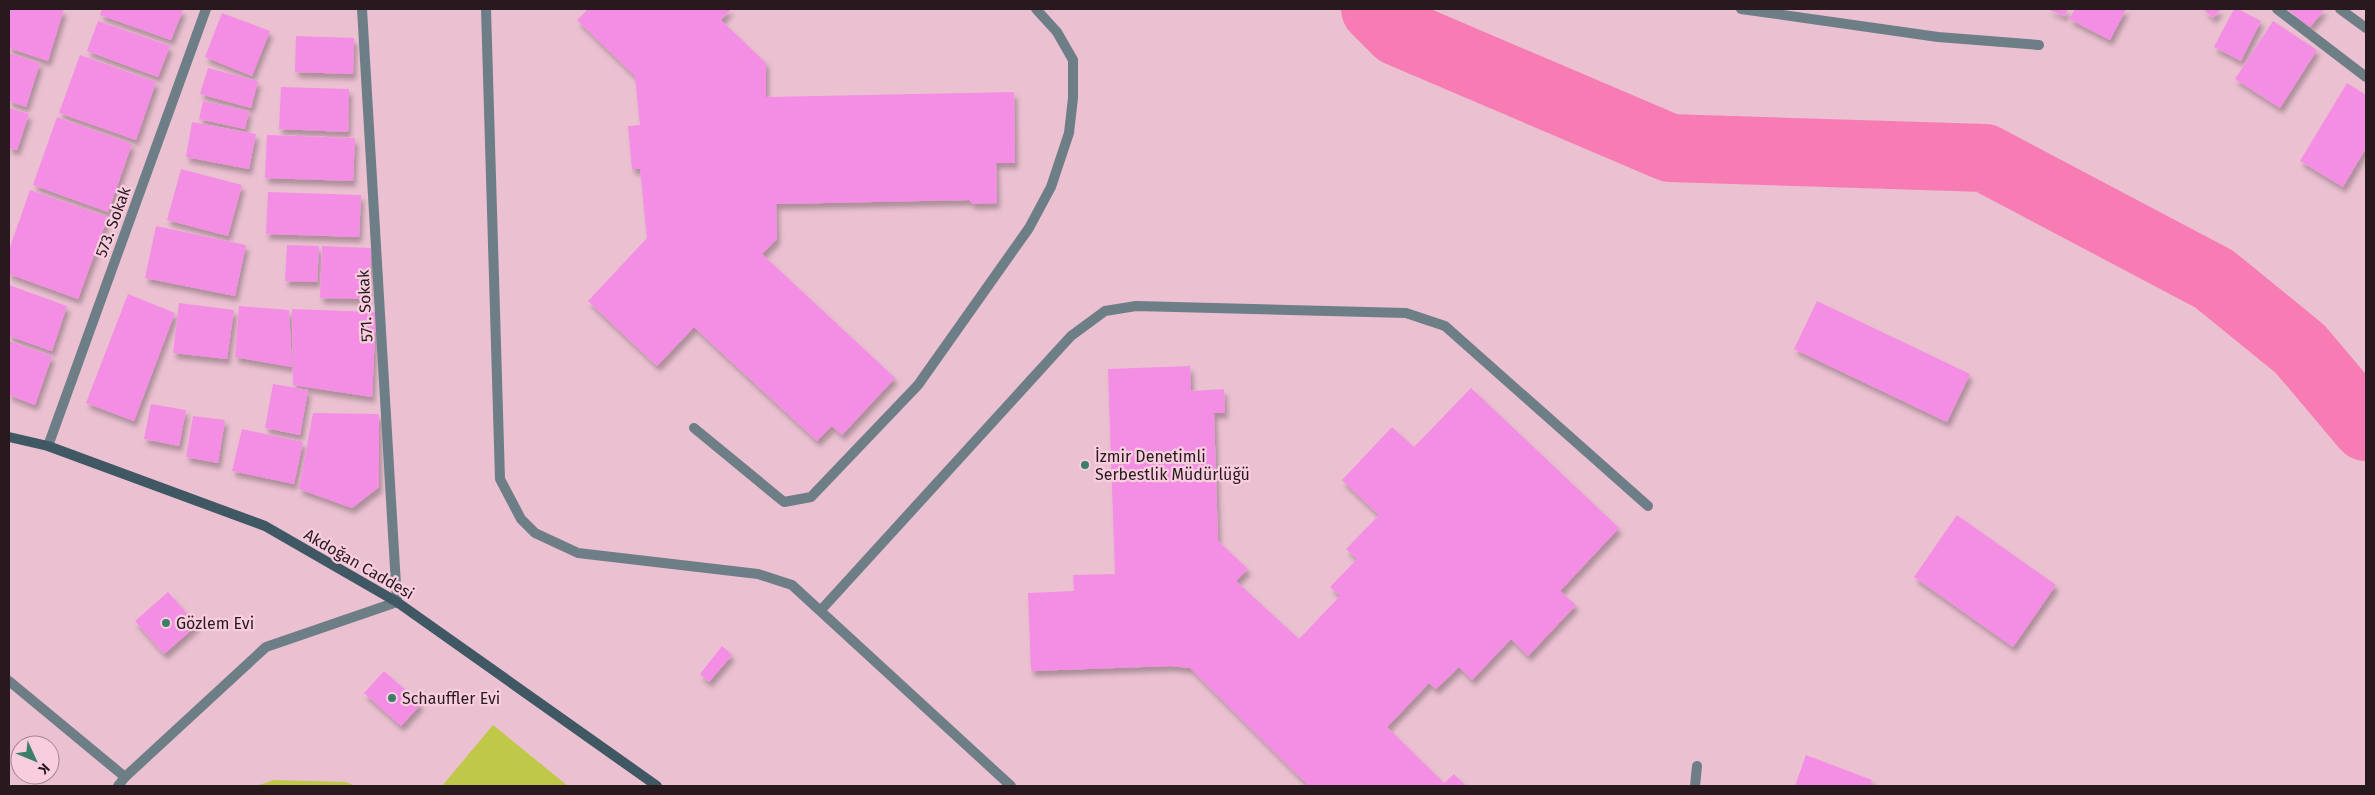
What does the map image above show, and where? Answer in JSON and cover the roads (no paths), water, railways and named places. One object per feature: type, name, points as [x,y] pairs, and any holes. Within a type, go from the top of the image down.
[{"type":"main road","name":"Akdoğan Caddesi","points":[[9,437],[48,446],[265,526],[397,602],[658,786]]},
{"type":"street","name":"573. Sokak","points":[[48,446],[206,9]]},
{"type":"street","name":"571. Sokak","points":[[362,9],[397,602]]},
{"type":"street","points":[[486,9],[500,479],[521,519],[535,533],[578,553],[758,574],[792,584],[1011,786]]},
{"type":"street","points":[[694,428],[784,502],[811,497],[918,385],[1029,228],[1051,187],[1070,133],[1073,98],[1073,60],[1057,32],[1036,9]]},
{"type":"street","points":[[1741,9],[1938,37],[2039,45]]},
{"type":"street","points":[[2277,9],[2366,78]]},
{"type":"street","points":[[2340,9],[2366,28]]},
{"type":"street","points":[[821,610],[1071,336],[1105,312],[1136,306],[1406,313],[1445,326],[1648,506]]},
{"type":"street","points":[[118,786],[125,777],[266,647],[397,602]]},
{"type":"street","points":[[9,681],[125,777]]},
{"type":"street","points":[[1696,766],[1696,786]]},
{"type":"waterway","points":[[1375,9],[1398,32],[1670,148],[1985,158],[2214,279],[2300,349],[2366,427]]},
{"type":"place","name":"İzmir Denetimli Serbestlik Müdürlüğü","points":[[1085,465]]},
{"type":"place","name":"Gözlem Evi","points":[[166,623]]},
{"type":"place","name":"Schauffler Evi","points":[[392,698]]}]
